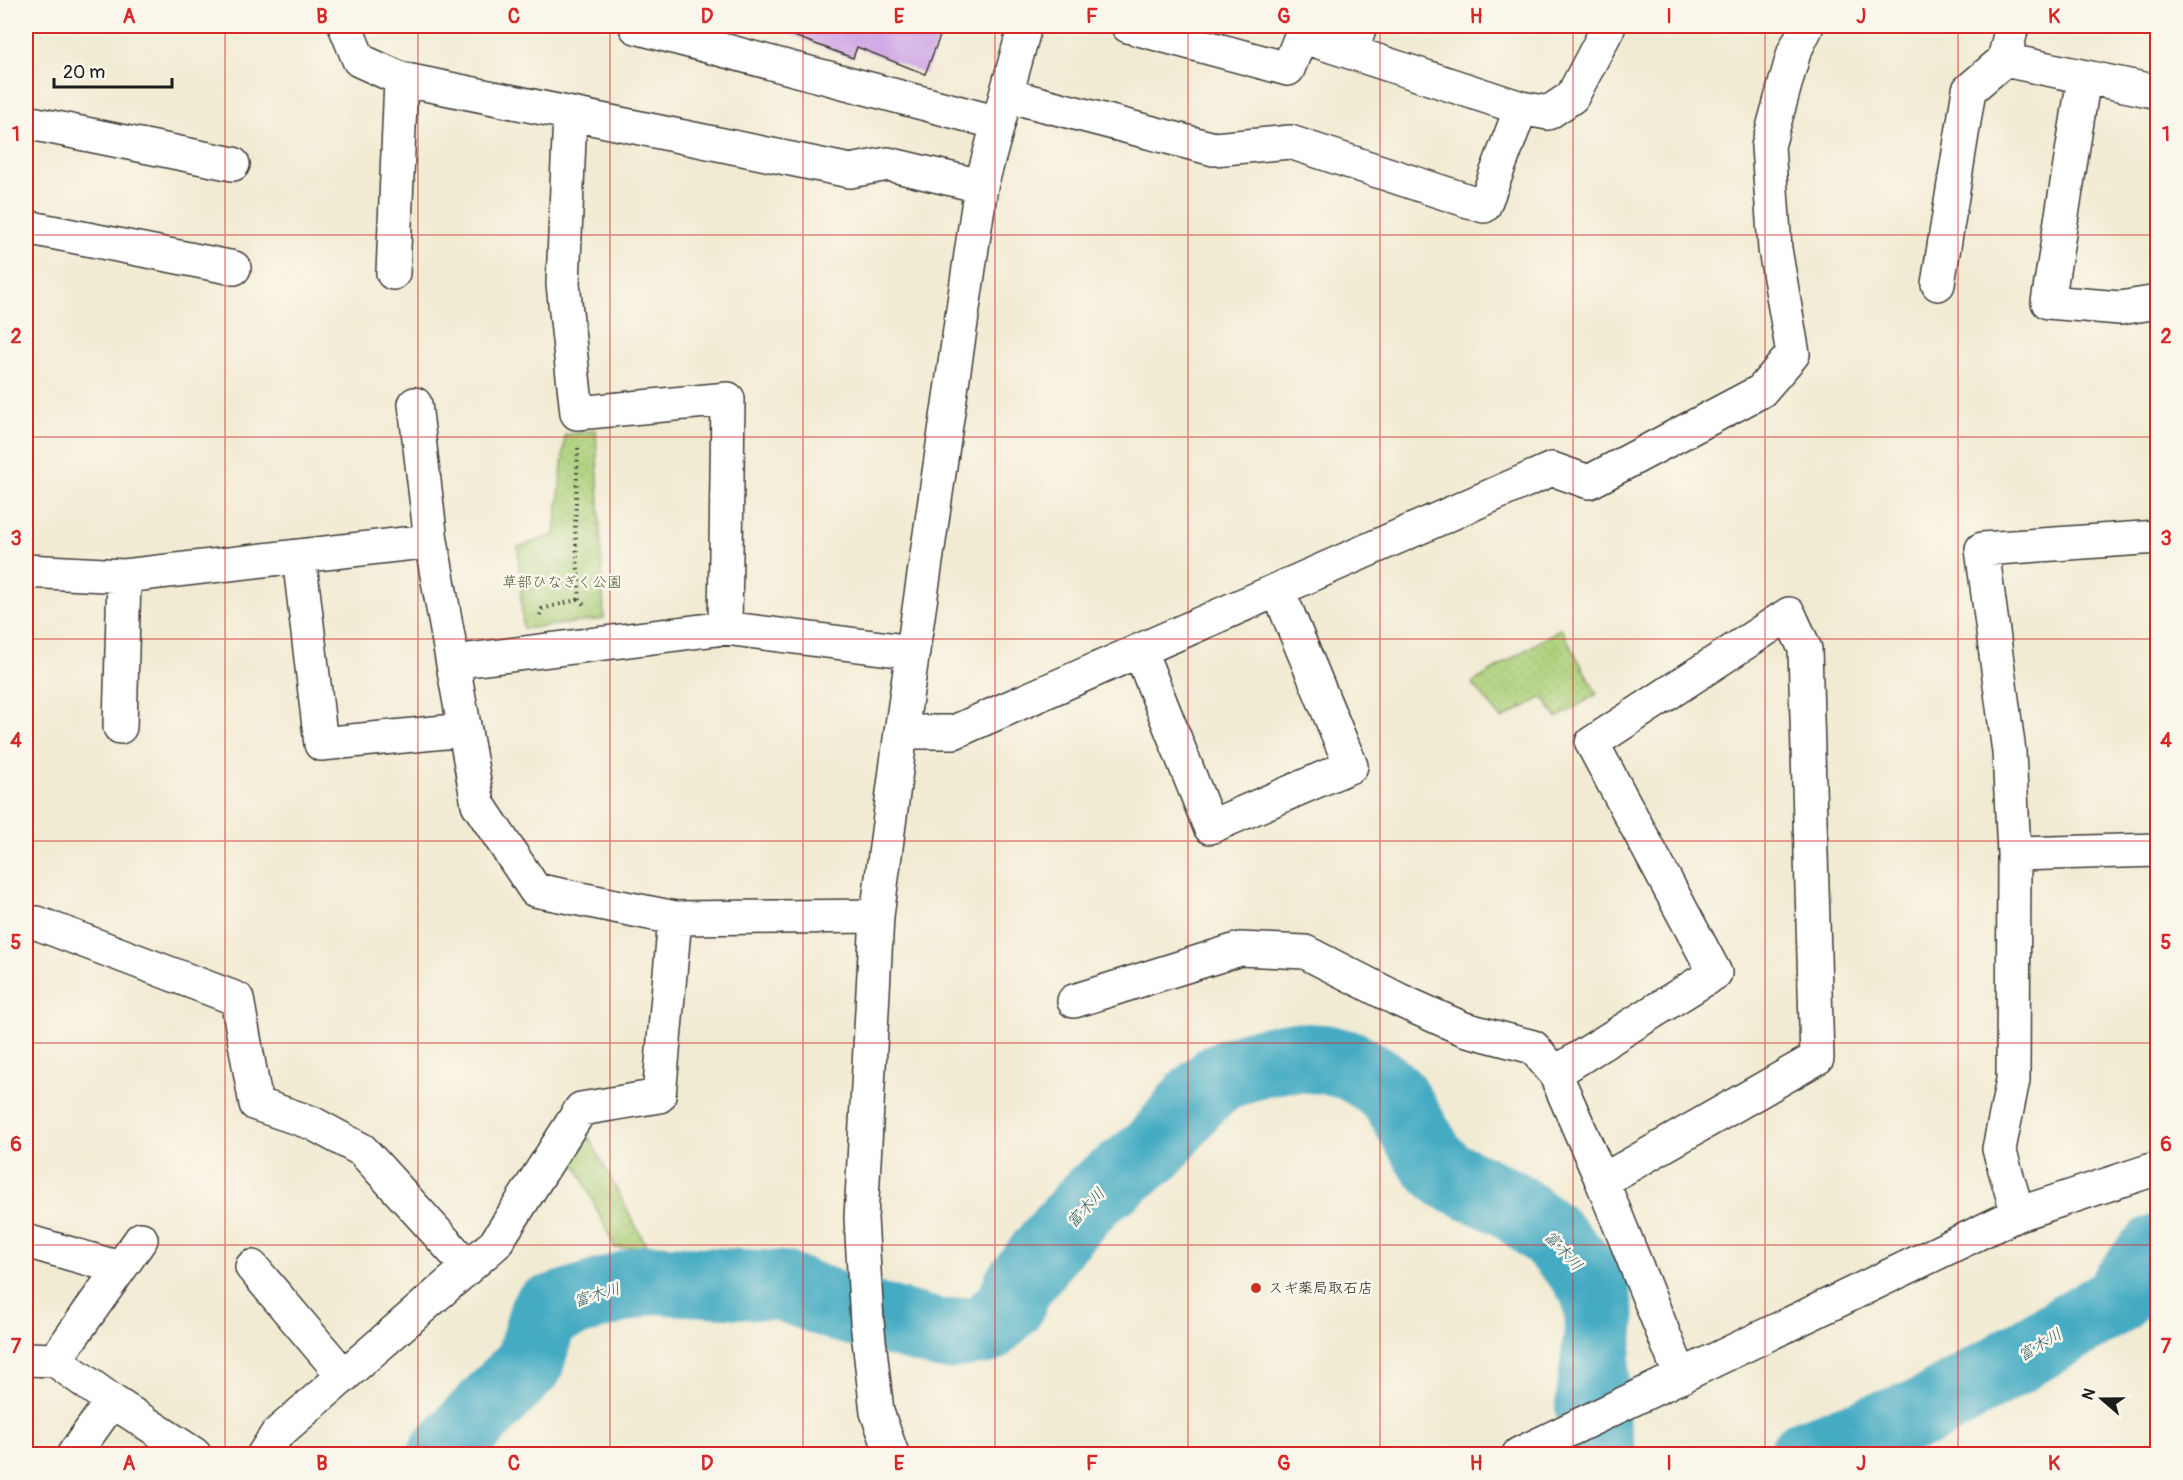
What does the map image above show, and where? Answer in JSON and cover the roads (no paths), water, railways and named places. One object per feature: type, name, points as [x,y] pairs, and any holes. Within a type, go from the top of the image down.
[{"type":"street","points":[[345,26],[359,60],[401,80],[850,171],[888,164],[981,186]]},
{"type":"street","points":[[892,1455],[877,1412],[867,1322],[861,1218],[877,916],[901,732],[981,186],[1025,26]]},
{"type":"street","points":[[1128,26],[1288,69],[1301,36],[1356,39],[1521,108],[1548,113],[1572,97],[1609,26]]},
{"type":"street","points":[[901,732],[954,732],[1552,469],[1589,482],[1761,391],[1793,354],[1775,249],[1768,146],[1794,52],[1807,26]]},
{"type":"street","points":[[1938,284],[1969,90],[2004,60],[2012,26]]},
{"type":"street","points":[[636,27],[1002,109],[1214,149],[1290,142],[1484,206],[1521,108]]},
{"type":"street","points":[[2004,60],[2157,92]]},
{"type":"street","points":[[2084,78],[2048,302],[2120,308],[2157,302]]},
{"type":"street","points":[[393,273],[401,80]]},
{"type":"street","points":[[570,114],[563,284],[577,413],[728,399],[725,628]]},
{"type":"street","points":[[26,122],[233,164]]},
{"type":"street","points":[[26,226],[234,268]]},
{"type":"street","points":[[415,404],[431,541],[478,804],[535,890],[675,918],[877,916]]},
{"type":"street","points":[[2018,1214],[1999,1149],[2013,1080],[2014,854],[2009,752],[1982,549],[2157,537]]},
{"type":"street","points":[[26,571],[124,576],[431,541]]},
{"type":"street","points":[[299,556],[321,744],[465,730]]},
{"type":"street","points":[[120,727],[124,576]]},
{"type":"street","points":[[1140,651],[1210,827],[1351,766],[1278,590]]},
{"type":"street","points":[[1555,1073],[1715,973],[1592,743],[1790,614],[1805,648],[1817,1058],[1602,1181]]},
{"type":"street","points":[[453,662],[725,628],[913,652]]},
{"type":"street","points":[[2014,854],[2157,850]]},
{"type":"street","points":[[264,1455],[277,1434],[495,1244],[581,1109],[659,1096],[675,918]]},
{"type":"street","points":[[37,922],[237,999],[256,1104],[312,1123],[362,1150],[468,1268]]},
{"type":"street","points":[[1074,1001],[1240,949],[1305,952],[1399,1000],[1464,1029],[1533,1047],[1555,1073],[1602,1181],[1681,1377]]},
{"type":"street","points":[[1519,1455],[2018,1214],[2157,1168]]},
{"type":"street","points":[[141,1239],[120,1268],[40,1359],[112,1401],[194,1455]]},
{"type":"street","points":[[26,1241],[120,1268]]},
{"type":"street","points":[[252,1267],[344,1376]]},
{"type":"street","points":[[74,1455],[112,1401]]},
{"type":"waterway","name":"富木川","points":[[443,1454],[529,1364],[544,1312],[649,1279],[782,1286],[841,1308],[943,1335],[986,1329],[1010,1306],[1018,1286],[1093,1196],[1155,1149],[1194,1100],[1220,1077],[1254,1064],[1288,1057],[1324,1059],[1352,1066],[1377,1081],[1394,1097],[1432,1160],[1448,1175],[1510,1204],[1551,1236],[1581,1268],[1596,1293],[1600,1321],[1590,1408],[1601,1454]]},
{"type":"waterway","name":"富木川","points":[[1804,1454],[1927,1411],[2000,1369],[2115,1300],[2149,1256],[2158,1249]]},
{"type":"place","name":"スギ薬局取石店","points":[[1256,1288]]},
{"type":"park label","name":"草部ひなぎく公園","points":[[562,582]]}]
